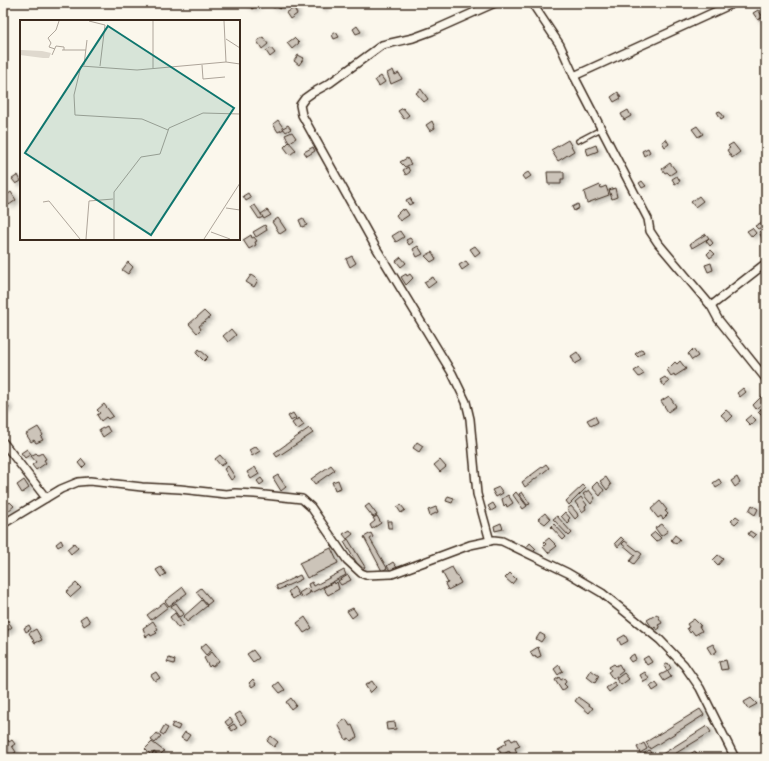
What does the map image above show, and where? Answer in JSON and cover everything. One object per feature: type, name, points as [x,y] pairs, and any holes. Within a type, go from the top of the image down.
[{"type":"street","points":[[490,541],[477,494],[470,419],[466,402],[452,373],[375,246],[302,115],[300,106],[305,98],[330,83],[382,45],[414,38],[495,3]]},
{"type":"street","points":[[574,76],[734,3]]},
{"type":"street","points":[[537,5],[560,45],[600,130],[648,219],[650,231],[658,244],[711,306],[718,319],[766,379]]},
{"type":"street","points":[[711,306],[766,262]]},
{"type":"street","points":[[3,442],[46,498]]},
{"type":"street","points":[[3,524],[69,485],[90,481],[142,488],[180,489],[226,494],[235,492],[302,499],[311,507],[352,565],[361,573],[374,576],[392,574],[470,545],[490,541],[502,541],[535,558],[568,572],[602,593],[660,640],[684,665],[700,688],[735,758]]},
{"type":"lane","points":[[578,141],[600,130]]},
{"type":"building","points":[[245,3],[256,3],[258,5],[252,9]]},
{"type":"building","points":[[317,3],[325,3],[327,5],[321,9]]},
{"type":"building","points":[[270,4],[285,4],[280,9],[276,6],[274,8]]},
{"type":"building","points":[[294,8],[297,14],[290,19],[286,13]]},
{"type":"building","points":[[758,10],[763,17],[758,20],[753,13]]},
{"type":"building","points":[[357,26],[361,32],[356,34],[353,29]]},
{"type":"building","points":[[336,32],[339,37],[334,39],[332,35]]},
{"type":"building","points":[[263,37],[268,44],[262,49],[257,41]]},
{"type":"building","points":[[294,38],[299,43],[292,49],[287,43]]},
{"type":"building","points":[[271,48],[275,53],[270,57],[266,51]]},
{"type":"building","points":[[298,55],[304,58],[299,65],[294,61]]},
{"type":"building","points":[[393,70],[395,75],[399,73],[402,79],[391,84],[387,73]]},
{"type":"building","points":[[381,76],[385,82],[379,86],[375,80]]},
{"type":"building","points":[[421,89],[428,99],[424,102],[416,93]]},
{"type":"building","points":[[618,92],[621,98],[614,102],[611,97]]},
{"type":"building","points":[[403,108],[409,115],[404,119],[398,111]]},
{"type":"building","points":[[628,110],[631,116],[624,120],[621,114]]},
{"type":"building","points":[[720,111],[724,117],[721,119],[717,112]]},
{"type":"building","points":[[278,120],[284,129],[278,132],[273,124]]},
{"type":"building","points":[[432,121],[435,128],[430,131],[426,125]]},
{"type":"building","points":[[288,125],[291,129],[286,132],[283,128]]},
{"type":"building","points":[[697,126],[703,134],[698,137],[692,129]]},
{"type":"building","points":[[292,132],[296,138],[289,143],[285,135]]},
{"type":"building","points":[[666,139],[669,144],[665,147],[662,142]]},
{"type":"building","points":[[568,140],[574,151],[558,161],[551,150]]},
{"type":"building","points":[[289,142],[296,150],[290,155],[284,147]]},
{"type":"building","points":[[733,143],[740,152],[732,158],[727,150],[730,148],[728,146]]},
{"type":"building","points":[[596,145],[598,151],[588,155],[586,149]]},
{"type":"building","points":[[313,147],[315,151],[307,156],[304,152]]},
{"type":"building","points":[[648,148],[650,152],[644,156],[642,151]]},
{"type":"building","points":[[407,158],[411,164],[405,167],[400,162]]},
{"type":"building","points":[[670,163],[676,171],[670,175],[667,172],[665,173],[662,169]]},
{"type":"building","points":[[408,167],[410,172],[406,175],[403,170]]},
{"type":"building","points":[[528,172],[531,176],[525,180],[522,176]]},
{"type":"building","points":[[547,172],[564,172],[564,179],[561,179],[561,184],[548,184]]},
{"type":"building","points":[[18,175],[20,182],[16,184],[12,179]]},
{"type":"building","points":[[677,176],[680,181],[675,184],[672,179]]},
{"type":"building","points":[[642,181],[646,186],[642,188],[639,183]]},
{"type":"building","points":[[600,185],[601,188],[606,186],[609,195],[587,203],[584,192]]},
{"type":"building","points":[[615,188],[617,197],[612,199],[609,190]]},
{"type":"building","points":[[11,192],[16,200],[9,205],[4,197]]},
{"type":"building","points":[[248,193],[251,198],[246,201],[243,196]]},
{"type":"building","points":[[699,196],[703,201],[695,207],[691,202]]},
{"type":"building","points":[[410,198],[413,203],[409,205],[406,200]]},
{"type":"building","points":[[578,204],[579,208],[574,211],[572,207]]},
{"type":"building","points":[[255,205],[263,217],[259,219],[251,207]]},
{"type":"building","points":[[402,209],[403,211],[405,209],[409,215],[400,221],[396,215]]},
{"type":"building","points":[[267,210],[271,215],[264,219],[261,214]]},
{"type":"building","points":[[278,218],[286,230],[280,234],[272,222]]},
{"type":"building","points":[[303,218],[307,225],[302,227],[299,220]]},
{"type":"building","points":[[762,222],[764,226],[758,229],[755,226]]},
{"type":"building","points":[[265,225],[267,230],[256,237],[253,232]]},
{"type":"building","points":[[752,228],[756,233],[752,237],[747,231]]},
{"type":"building","points":[[763,230],[766,236],[766,246],[759,232]]},
{"type":"building","points":[[400,231],[404,237],[396,242],[392,236]]},
{"type":"building","points":[[706,234],[709,238],[692,248],[690,244]]},
{"type":"building","points":[[251,235],[252,238],[254,237],[257,241],[255,242],[256,245],[249,249],[243,240]]},
{"type":"building","points":[[410,238],[413,242],[409,245],[406,240]]},
{"type":"building","points":[[709,238],[713,243],[710,246],[706,241]]},
{"type":"building","points":[[418,246],[423,254],[417,257],[413,249]]},
{"type":"building","points":[[475,246],[480,252],[475,256],[470,249]]},
{"type":"building","points":[[711,250],[715,254],[710,258],[707,254]]},
{"type":"building","points":[[432,252],[436,259],[431,262],[425,256]]},
{"type":"building","points":[[352,256],[356,263],[350,267],[346,259]]},
{"type":"building","points":[[401,257],[406,263],[401,267],[396,261]]},
{"type":"building","points":[[466,261],[469,265],[462,270],[459,265]]},
{"type":"building","points":[[128,262],[133,267],[128,274],[122,270]]},
{"type":"building","points":[[711,263],[713,270],[708,272],[705,265]]},
{"type":"building","points":[[406,274],[407,276],[410,274],[413,278],[406,285],[401,277]]},
{"type":"building","points":[[251,275],[258,280],[254,287],[246,282]]},
{"type":"building","points":[[433,277],[436,282],[428,288],[424,282]]},
{"type":"building","points":[[204,311],[210,317],[199,326],[201,329],[197,333],[189,324]]},
{"type":"building","points":[[231,329],[236,335],[228,342],[223,336]]},
{"type":"building","points":[[199,349],[208,357],[204,361],[196,353]]},
{"type":"building","points":[[642,349],[644,352],[638,357],[635,354]]},
{"type":"building","points":[[693,349],[698,356],[692,360],[688,354]]},
{"type":"building","points":[[577,352],[582,360],[575,364],[571,356]]},
{"type":"building","points":[[680,361],[686,369],[675,376],[674,374],[671,376],[667,370],[675,362],[677,364]]},
{"type":"building","points":[[639,368],[644,374],[639,377],[634,371]]},
{"type":"building","points":[[665,377],[669,382],[664,386],[660,380]]},
{"type":"building","points":[[743,388],[746,392],[740,397],[737,393]]},
{"type":"building","points":[[765,393],[766,402],[765,401],[756,409],[753,405]]},
{"type":"building","points":[[669,396],[676,406],[668,412],[661,401]]},
{"type":"building","points":[[5,401],[9,408],[4,411],[3,402]]},
{"type":"building","points":[[104,404],[113,416],[108,419],[106,417],[101,421],[97,415],[100,413],[97,410]]},
{"type":"building","points":[[766,404],[766,412],[762,416],[758,412]]},
{"type":"building","points":[[726,410],[733,416],[728,421],[721,415]]},
{"type":"building","points":[[293,413],[296,418],[291,421],[288,416]]},
{"type":"building","points":[[751,415],[756,420],[750,425],[745,420]]},
{"type":"building","points":[[595,416],[598,422],[591,426],[587,420]]},
{"type":"building","points":[[299,418],[304,425],[297,430],[292,423]]},
{"type":"building","points":[[107,426],[110,432],[103,437],[99,430]]},
{"type":"building","points":[[38,427],[43,435],[41,437],[43,440],[36,443],[34,440],[31,442],[26,434]]},
{"type":"building","points":[[309,428],[313,433],[277,457],[274,453]]},
{"type":"building","points":[[417,442],[423,446],[419,452],[413,448]]},
{"type":"building","points":[[256,446],[260,451],[252,456],[249,450]]},
{"type":"building","points":[[27,449],[31,454],[25,458],[21,453]]},
{"type":"building","points":[[36,453],[38,455],[42,453],[46,459],[44,460],[46,463],[36,470],[32,465],[36,462],[31,456]]},
{"type":"building","points":[[220,455],[226,462],[221,466],[215,459]]},
{"type":"building","points":[[82,459],[86,464],[82,468],[78,463]]},
{"type":"building","points":[[440,460],[446,467],[440,472],[434,465]]},
{"type":"building","points":[[546,464],[549,468],[525,487],[522,482]]},
{"type":"building","points":[[331,465],[335,470],[315,484],[311,479]]},
{"type":"building","points":[[228,466],[235,477],[231,480],[224,469]]},
{"type":"building","points":[[255,467],[259,474],[251,479],[247,472]]},
{"type":"building","points":[[278,475],[286,487],[281,491],[273,478]]},
{"type":"building","points":[[606,477],[611,485],[607,490],[600,481]]},
{"type":"building","points":[[737,477],[740,483],[735,487],[731,481]]},
{"type":"building","points":[[261,478],[264,482],[260,485],[257,481]]},
{"type":"building","points":[[719,479],[722,484],[716,488],[713,483]]},
{"type":"building","points":[[24,480],[29,488],[22,493],[17,485]]},
{"type":"building","points":[[338,480],[341,488],[335,490],[332,482]]},
{"type":"building","points":[[597,482],[604,490],[600,496],[592,487]]},
{"type":"building","points":[[583,485],[586,488],[569,505],[566,501]]},
{"type":"building","points":[[499,487],[503,493],[496,497],[492,490]]},
{"type":"building","points":[[589,490],[595,498],[591,504],[583,494]]},
{"type":"building","points":[[516,492],[527,506],[523,509],[513,495]]},
{"type":"building","points":[[522,492],[530,504],[527,505],[519,494]]},
{"type":"building","points":[[508,495],[513,503],[507,507],[506,504],[504,506],[502,499]]},
{"type":"building","points":[[448,496],[454,498],[452,503],[446,501]]},
{"type":"building","points":[[581,497],[587,505],[585,507],[586,509],[582,512],[575,502]]},
{"type":"building","points":[[660,501],[667,510],[665,511],[668,514],[663,519],[661,516],[658,518],[651,509]]},
{"type":"building","points":[[10,502],[14,506],[7,512],[3,507]]},
{"type":"building","points":[[493,503],[496,508],[491,511],[488,506]]},
{"type":"building","points":[[369,504],[377,515],[373,517],[365,507]]},
{"type":"building","points":[[401,505],[405,510],[401,513],[397,507]]},
{"type":"building","points":[[752,505],[758,509],[755,515],[749,511]]},
{"type":"building","points":[[571,506],[578,516],[575,519],[567,509]]},
{"type":"building","points":[[436,507],[438,512],[430,516],[428,510]]},
{"type":"building","points":[[565,512],[570,518],[568,520],[570,522],[568,524],[561,516]]},
{"type":"building","points":[[545,513],[550,519],[545,524],[538,519]]},
{"type":"building","points":[[377,516],[381,523],[372,529],[370,525],[375,521],[373,518]]},
{"type":"building","points":[[557,516],[572,533],[569,536],[553,519]]},
{"type":"building","points":[[736,516],[740,519],[735,524],[731,521]]},
{"type":"building","points":[[387,521],[392,521],[392,528],[388,528]]},
{"type":"building","points":[[501,523],[503,529],[495,531],[494,526]]},
{"type":"building","points":[[554,524],[566,537],[563,540],[551,527]]},
{"type":"building","points":[[662,524],[668,531],[661,536],[655,528]]},
{"type":"building","points":[[350,530],[353,534],[347,539],[343,534]]},
{"type":"building","points":[[750,531],[756,535],[753,538],[748,534]]},
{"type":"building","points":[[655,532],[661,538],[656,542],[650,536]]},
{"type":"building","points":[[371,533],[373,537],[370,539],[387,568],[382,571],[364,537]]},
{"type":"building","points":[[675,535],[680,539],[676,544],[671,540]]},
{"type":"building","points":[[621,537],[624,540],[618,547],[615,543]]},
{"type":"building","points":[[549,538],[557,546],[548,553],[543,547],[546,544],[544,542]]},
{"type":"building","points":[[348,539],[365,567],[361,570],[344,542]]},
{"type":"building","points":[[61,540],[63,544],[58,547],[56,544]]},
{"type":"building","points":[[625,541],[642,554],[634,564],[630,561],[635,555],[622,544]]},
{"type":"building","points":[[74,543],[78,548],[71,554],[67,549]]},
{"type":"building","points":[[530,543],[536,549],[533,552],[530,550],[529,552],[525,549]]},
{"type":"building","points":[[331,548],[338,563],[307,578],[299,563]]},
{"type":"building","points":[[718,555],[723,559],[718,565],[713,560]]},
{"type":"building","points":[[393,562],[398,569],[392,573],[387,566]]},
{"type":"building","points":[[161,567],[166,574],[161,577],[156,570]]},
{"type":"building","points":[[452,567],[461,583],[448,590],[445,584],[448,583],[442,572]]},
{"type":"building","points":[[344,570],[346,575],[311,593],[308,584],[312,582],[314,586]]},
{"type":"building","points":[[510,573],[516,579],[512,584],[505,578]]},
{"type":"building","points":[[300,575],[302,579],[278,590],[276,586]]},
{"type":"building","points":[[348,575],[351,580],[341,585],[338,581]]},
{"type":"building","points":[[334,582],[335,584],[337,582],[339,589],[328,595],[323,588]]},
{"type":"building","points":[[76,583],[81,588],[71,597],[66,592]]},
{"type":"building","points":[[183,587],[187,593],[169,606],[165,601]]},
{"type":"building","points":[[294,587],[299,595],[293,599],[288,592]]},
{"type":"building","points":[[201,588],[212,601],[207,605],[196,592]]},
{"type":"building","points":[[307,588],[310,593],[302,598],[299,593]]},
{"type":"building","points":[[202,600],[207,606],[187,622],[183,617]]},
{"type":"building","points":[[164,602],[168,607],[151,620],[147,615]]},
{"type":"building","points":[[176,603],[184,614],[179,617],[171,606]]},
{"type":"building","points":[[353,608],[357,614],[352,618],[347,611]]},
{"type":"building","points":[[175,613],[183,625],[178,628],[170,617]]},
{"type":"building","points":[[657,614],[662,623],[658,625],[660,628],[657,630],[655,627],[653,629],[647,620]]},
{"type":"building","points":[[86,615],[90,622],[84,626],[80,619]]},
{"type":"building","points":[[305,617],[312,628],[304,633],[297,623]]},
{"type":"building","points":[[694,619],[701,626],[699,626],[702,631],[695,635],[692,631],[690,633],[687,628],[689,627],[687,624]]},
{"type":"building","points":[[7,620],[12,627],[3,634],[3,623]]},
{"type":"building","points":[[153,621],[158,629],[155,631],[157,633],[151,636],[150,634],[146,637],[143,628]]},
{"type":"building","points":[[29,625],[31,629],[26,632],[24,628]]},
{"type":"building","points":[[36,629],[42,640],[35,643],[29,633]]},
{"type":"building","points":[[540,633],[545,636],[541,642],[536,639]]},
{"type":"building","points":[[625,635],[628,641],[621,645],[618,639]]},
{"type":"building","points":[[206,643],[212,650],[206,655],[200,648]]},
{"type":"building","points":[[713,644],[717,651],[712,655],[707,647]]},
{"type":"building","points":[[538,647],[541,656],[536,658],[535,656],[533,657],[530,652]]},
{"type":"building","points":[[253,650],[259,658],[253,662],[247,654]]},
{"type":"building","points":[[212,652],[219,661],[212,667],[211,665],[209,667],[204,658]]},
{"type":"building","points":[[634,654],[636,659],[631,662],[628,658]]},
{"type":"building","points":[[648,656],[652,662],[647,665],[643,659]]},
{"type":"building","points":[[169,658],[175,660],[174,664],[167,662]]},
{"type":"building","points":[[726,660],[728,669],[721,670],[719,662]]},
{"type":"building","points":[[668,663],[671,668],[667,671],[664,666]]},
{"type":"building","points":[[614,664],[616,666],[619,664],[623,671],[613,679],[608,672],[611,670],[609,667]]},
{"type":"building","points":[[559,665],[563,671],[558,675],[554,669]]},
{"type":"building","points":[[591,670],[599,676],[595,683],[587,677]]},
{"type":"building","points":[[668,671],[671,677],[664,681],[660,675]]},
{"type":"building","points":[[156,672],[160,678],[155,681],[151,675]]},
{"type":"building","points":[[645,672],[649,679],[644,682],[640,675]]},
{"type":"building","points":[[624,673],[629,679],[621,685],[616,679]]},
{"type":"building","points":[[559,677],[561,680],[564,678],[566,682],[564,684],[567,687],[562,691],[555,680]]},
{"type":"building","points":[[253,679],[256,684],[252,687],[249,683]]},
{"type":"building","points":[[372,681],[376,687],[370,693],[365,685]]},
{"type":"building","points":[[279,682],[285,690],[280,693],[274,686]]},
{"type":"building","points":[[614,682],[617,686],[609,692],[606,688]]},
{"type":"building","points":[[656,683],[659,687],[653,691],[650,686]]},
{"type":"building","points":[[578,697],[593,708],[589,713],[575,701]]},
{"type":"building","points":[[291,698],[296,705],[291,709],[286,702]]},
{"type":"building","points":[[751,698],[757,704],[748,709],[744,702]]},
{"type":"building","points":[[700,709],[704,715],[650,749],[646,742]]},
{"type":"building","points":[[240,712],[246,721],[241,725],[235,715]]},
{"type":"building","points":[[230,718],[233,722],[228,726],[225,722]]},
{"type":"building","points":[[346,719],[350,726],[352,725],[357,737],[351,741],[349,738],[346,740],[338,724]]},
{"type":"building","points":[[395,722],[396,729],[387,730],[386,723]]},
{"type":"building","points":[[173,723],[180,726],[178,730],[171,727]]},
{"type":"building","points":[[234,724],[237,728],[232,731],[229,727]]},
{"type":"building","points":[[766,725],[766,737],[764,738],[760,732],[764,730],[762,727]]},
{"type":"building","points":[[164,726],[168,728],[164,735],[160,733]]},
{"type":"building","points":[[707,726],[711,732],[668,758],[656,758]]},
{"type":"building","points":[[185,732],[190,735],[186,741],[181,738]]},
{"type":"building","points":[[157,733],[161,736],[155,743],[151,740]]},
{"type":"building","points":[[271,736],[278,742],[274,747],[267,741]]},
{"type":"building","points":[[510,738],[512,741],[516,739],[520,746],[515,748],[517,753],[512,756],[509,751],[502,755],[498,748],[507,743],[505,740]]},
{"type":"building","points":[[8,740],[9,742],[12,740],[15,744],[12,746],[16,752],[9,757],[7,753],[3,755],[3,743]]},
{"type":"building","points":[[152,742],[164,751],[159,756],[154,752],[151,755],[145,749]]},
{"type":"building","points":[[644,743],[647,749],[640,753],[637,747]]},
{"type":"building","points":[[649,750],[654,758],[645,758],[643,755]]},
{"type":"building","points":[[695,751],[699,758],[692,758],[690,754]]}]
